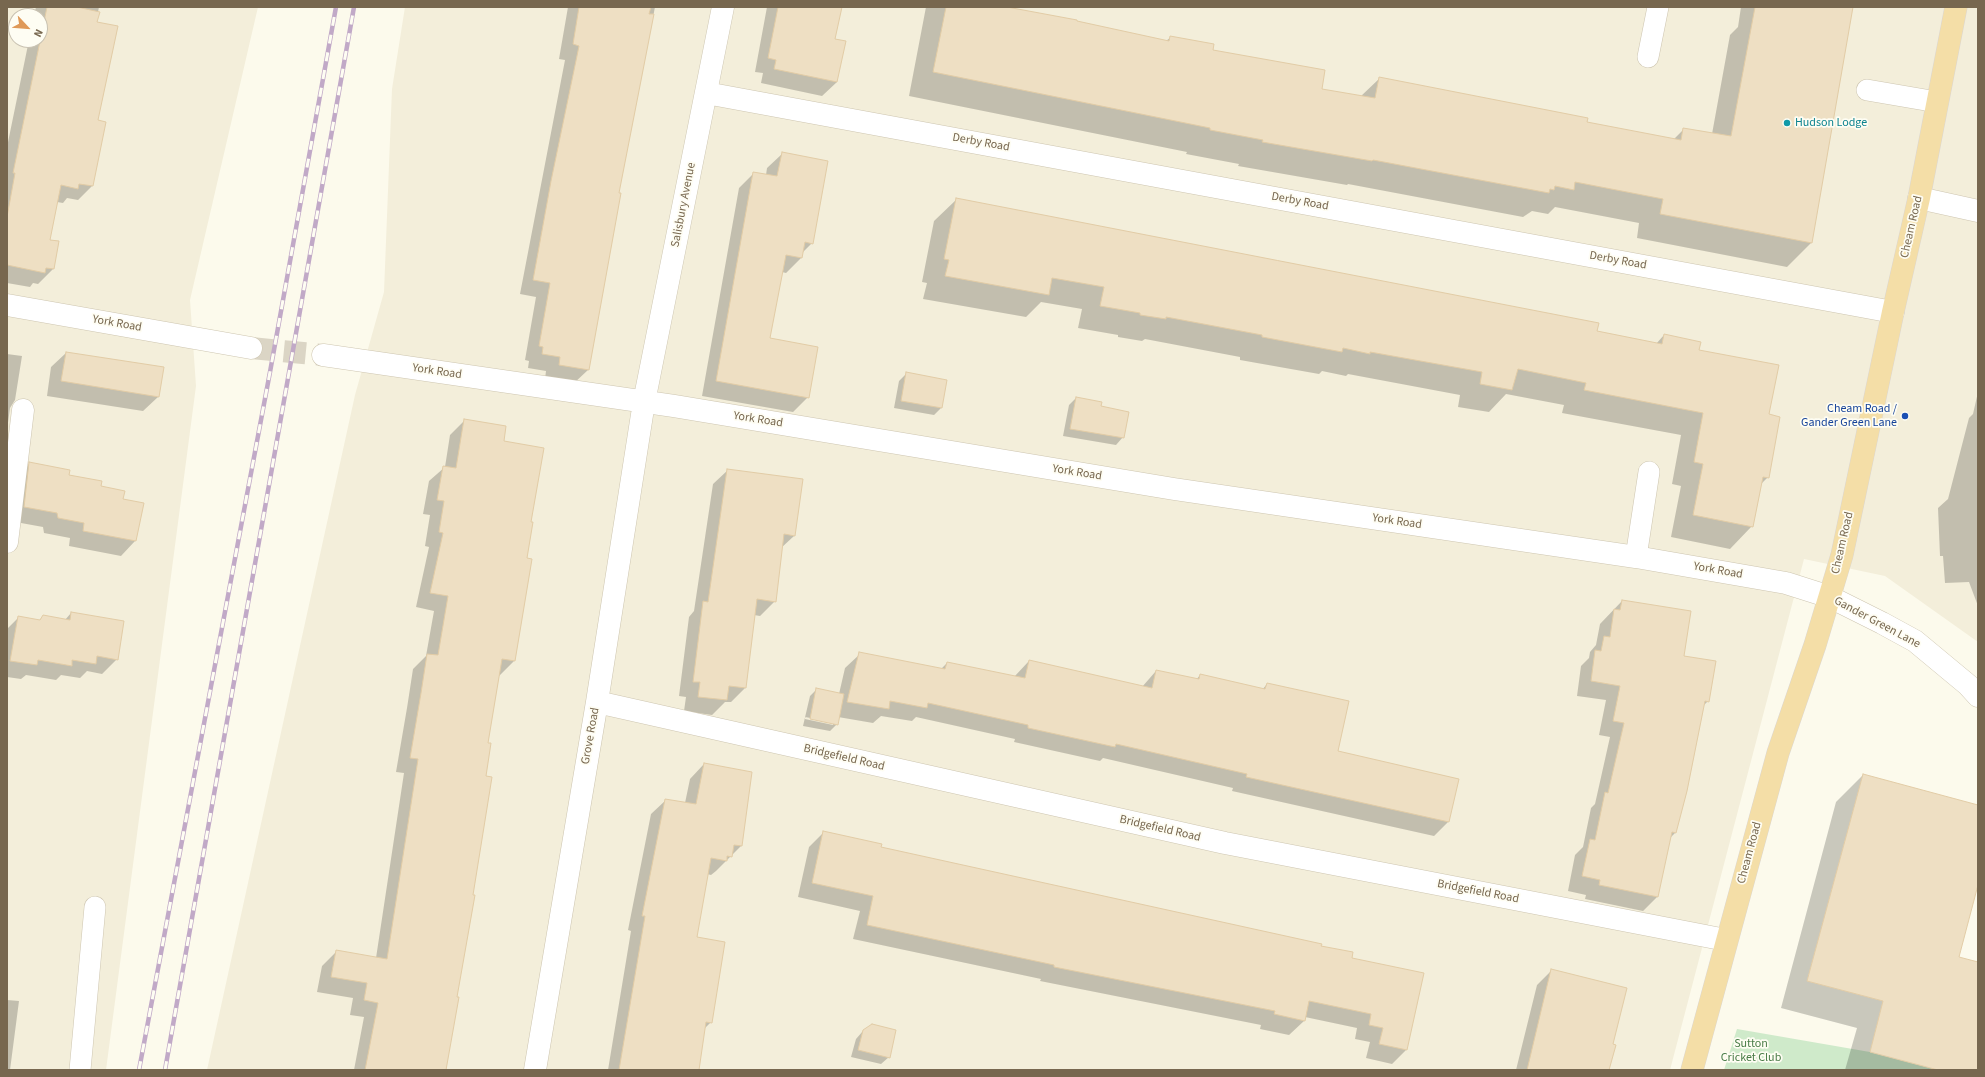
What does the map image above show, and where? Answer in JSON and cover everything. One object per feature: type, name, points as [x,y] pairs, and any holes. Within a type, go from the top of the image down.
[{"type":"highway","name":"Cheam Road","points":[[1692,1070],[1726,940],[1778,753],[1830,597],[1842,555],[1893,312],[1919,198],[1956,7]]},
{"type":"street","name":"Salisbury Avenue","points":[[644,402],[723,7]]},
{"type":"street","name":"Derby Road","points":[[706,92],[1893,312]]},
{"type":"street","points":[[1919,198],[1978,211]]},
{"type":"street","name":"York Road","points":[[7,305],[251,348]]},
{"type":"street","name":"York Road","points":[[323,355],[644,402],[1174,489],[1636,557],[1786,583],[1830,597]]},
{"type":"street","name":"Grove Road","points":[[535,1070],[597,702],[644,402]]},
{"type":"street","points":[[7,542],[23,410]]},
{"type":"street","name":"Gander Green Lane","points":[[1830,597],[1882,622],[1915,641],[1978,696]]},
{"type":"street","name":"Bridgefield Road","points":[[597,702],[1225,843],[1726,940]]},
{"type":"lane","points":[[1648,57],[1658,7]]},
{"type":"lane","points":[[1868,90],[1937,102]]},
{"type":"lane","points":[[1636,557],[1649,472]]},
{"type":"lane","points":[[80,1070],[95,907]]},
{"type":"shaded area","points":[[7,7],[258,7],[190,300],[196,386],[106,1070],[7,1070]]},
{"type":"shaded area","points":[[405,7],[1978,7],[1978,642],[1885,576],[1804,559],[1670,1070],[207,1070],[355,395],[384,292],[392,89]]},
{"type":"green space","name":"Sutton Cricket Club","points":[[1737,1029],[1870,1052],[1938,1070],[1724,1070]]},
{"type":"building","points":[[77,7],[100,12],[97,22],[118,26],[98,120],[106,122],[93,186],[79,184],[78,189],[61,185],[50,240],[59,241],[54,269],[46,268],[45,273],[7,265],[7,217],[15,173],[13,173],[39,48],[48,48],[48,8],[47,8]]},
{"type":"building","points":[[579,7],[651,7],[649,14],[654,14],[619,193],[621,193],[589,370],[559,365],[560,357],[542,354],[543,347],[539,346],[550,283],[533,280],[551,181],[579,46],[573,44]]},
{"type":"building","points":[[778,7],[842,7],[835,39],[846,41],[837,82],[774,69],[776,60],[768,58]]},
{"type":"building","points":[[946,7],[1007,7],[1077,20],[1169,41],[1170,36],[1214,44],[1213,50],[1325,70],[1322,89],[1375,98],[1379,77],[1588,118],[1587,122],[1681,140],[1683,128],[1731,136],[1755,7],[1853,7],[1812,243],[1660,214],[1663,199],[1575,182],[1574,190],[1555,186],[1554,190],[1550,189],[1549,193],[1373,160],[1262,142],[1263,140],[1210,130],[1210,128],[933,72]]},
{"type":"building","points":[[782,152],[828,161],[813,244],[805,242],[802,258],[786,255],[770,338],[818,347],[809,398],[716,381],[753,172],[777,176]]},
{"type":"building","points":[[956,198],[1599,323],[1597,331],[1662,344],[1664,334],[1701,342],[1699,350],[1779,365],[1769,414],[1780,417],[1769,478],[1763,477],[1753,527],[1693,515],[1703,464],[1694,462],[1703,413],[1584,390],[1586,383],[1518,369],[1512,390],[1480,384],[1482,372],[1370,352],[1370,354],[1343,348],[1342,352],[1166,317],[1166,319],[1140,315],[1140,313],[1100,306],[1104,287],[1052,278],[1049,295],[945,276],[949,260],[944,259]]},
{"type":"building","points":[[66,352],[164,367],[159,397],[61,381]]},
{"type":"building","points":[[906,372],[947,380],[942,408],[901,401]]},
{"type":"building","points":[[1076,397],[1102,402],[1101,406],[1129,412],[1124,438],[1070,429]]},
{"type":"building","points":[[464,419],[506,426],[504,441],[544,448],[531,522],[533,522],[527,558],[532,559],[515,661],[502,659],[488,743],[491,743],[486,776],[492,777],[473,895],[475,895],[457,997],[459,997],[446,1070],[365,1070],[378,1003],[364,1000],[367,983],[331,977],[336,950],[387,959],[418,759],[410,758],[427,654],[438,655],[448,596],[430,593],[443,533],[439,532],[444,501],[437,500],[443,466],[456,468]]},
{"type":"building","points":[[29,462],[70,470],[69,475],[102,481],[101,486],[125,491],[123,499],[144,503],[136,541],[83,531],[84,523],[58,518],[57,513],[24,507]]},
{"type":"building","points":[[727,469],[803,479],[795,536],[784,534],[776,602],[757,599],[746,688],[729,686],[727,700],[698,697],[700,682],[693,682],[703,601],[708,602]]},
{"type":"building","points":[[1622,600],[1691,611],[1684,656],[1716,661],[1709,702],[1705,701],[1687,791],[1676,833],[1672,832],[1658,897],[1599,885],[1600,880],[1582,876],[1590,839],[1595,840],[1605,792],[1608,793],[1624,723],[1613,721],[1620,686],[1591,681],[1595,650],[1601,651],[1604,636],[1610,637],[1614,609],[1620,610]]},
{"type":"building","points":[[71,612],[124,621],[118,660],[97,656],[96,664],[72,660],[72,666],[38,660],[37,665],[10,661],[18,616],[40,620],[43,615],[70,620]]},
{"type":"building","points":[[859,652],[945,669],[947,662],[1025,678],[1029,660],[1152,688],[1156,670],[1199,679],[1200,674],[1265,689],[1267,683],[1349,701],[1338,751],[1459,779],[1449,822],[1246,777],[1247,774],[1116,744],[1115,747],[1028,728],[1028,725],[928,703],[927,708],[890,701],[889,709],[847,702]]},
{"type":"building","points":[[816,688],[844,694],[838,725],[810,719]]},
{"type":"building","points":[[704,763],[752,772],[742,846],[734,845],[732,857],[727,856],[727,861],[711,858],[697,937],[725,942],[712,1023],[706,1022],[699,1070],[619,1070],[645,916],[642,916],[665,799],[696,804]]},
{"type":"building","points":[[1863,774],[1978,805],[1978,885],[1959,957],[1978,962],[1978,1070],[1938,1070],[1870,1052],[1883,1001],[1807,981]]},
{"type":"building","points":[[823,831],[882,844],[881,847],[1322,944],[1321,946],[1353,952],[1352,958],[1424,973],[1407,1050],[1379,1044],[1383,1028],[1369,1025],[1371,1014],[1309,1001],[1305,1021],[1274,1014],[1275,1011],[1054,967],[1054,965],[867,925],[873,896],[812,883]]},
{"type":"building","points":[[1551,969],[1627,988],[1613,1044],[1616,1045],[1609,1070],[1527,1070]]},
{"type":"building","points":[[872,1024],[896,1030],[890,1058],[858,1050],[863,1030]]},
{"type":"tunnel","points":[[251,348],[323,355]]},
{"type":"railway","points":[[139,1070],[270,372],[336,7]]},
{"type":"railway","points":[[165,1070],[354,7]]},
{"type":"place","name":"Hudson Lodge","points":[[1787,123]]},
{"type":"place","name":"Cheam Road / Gander Green Lane","points":[[1905,416]]}]
